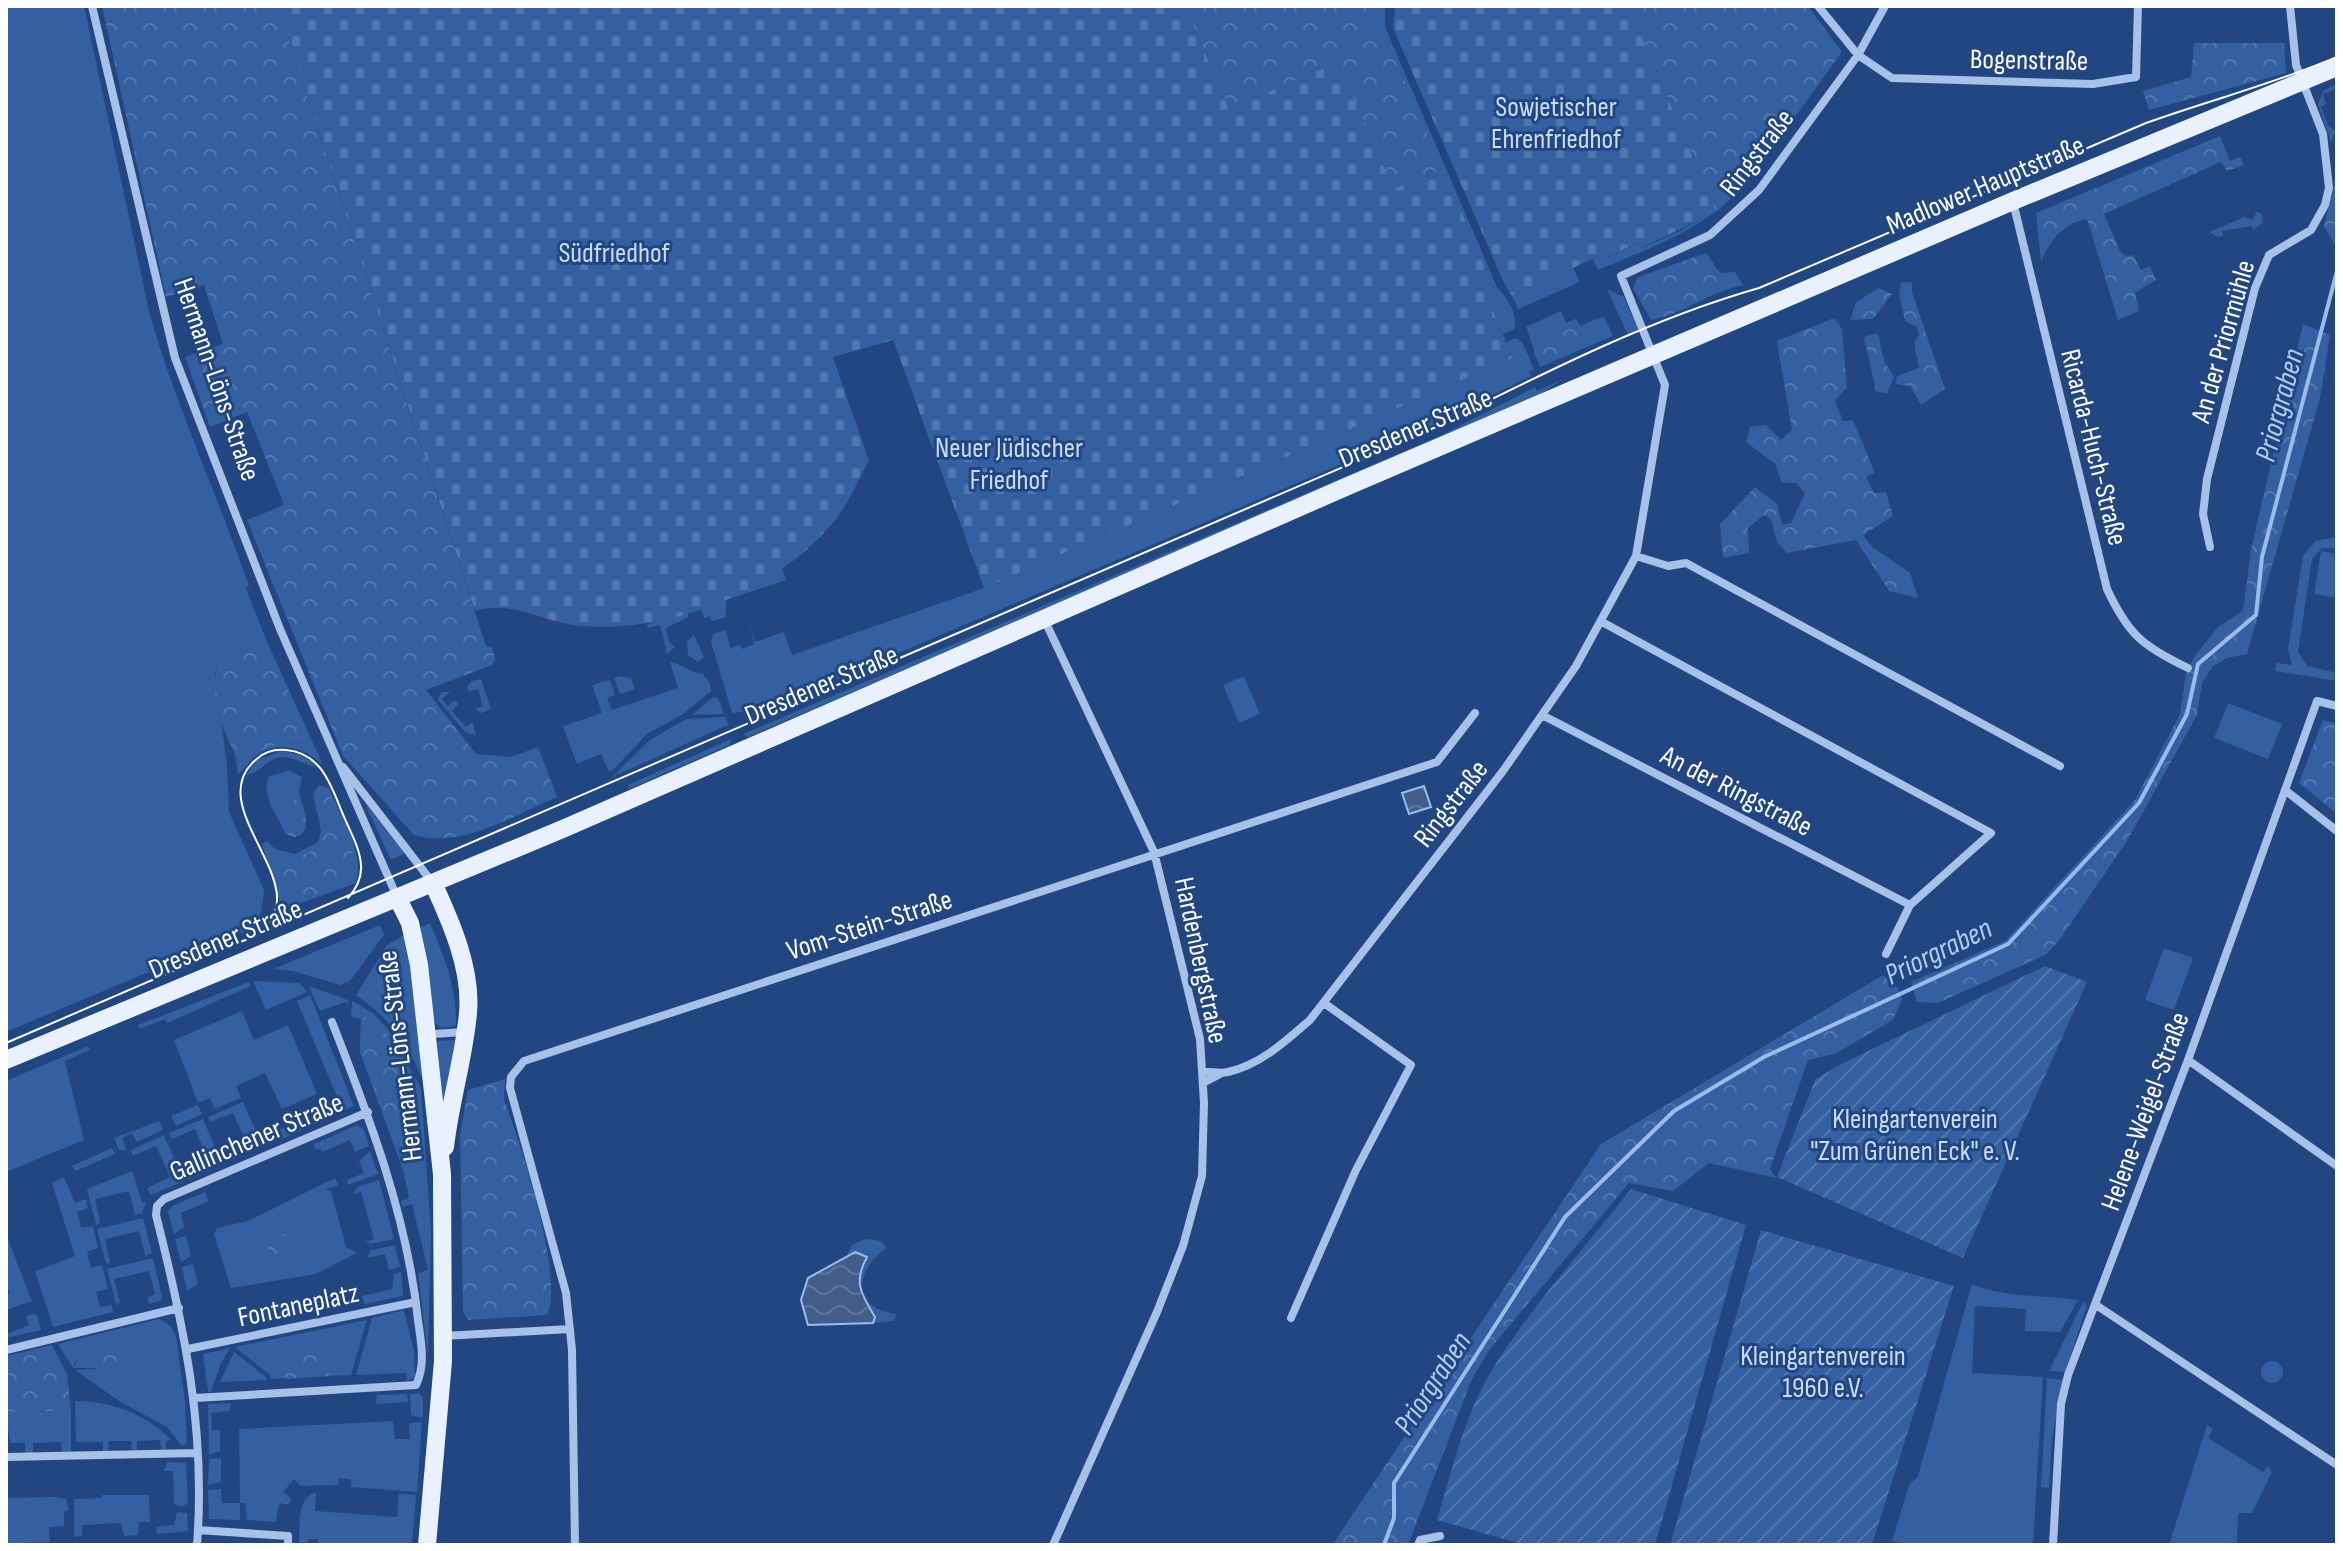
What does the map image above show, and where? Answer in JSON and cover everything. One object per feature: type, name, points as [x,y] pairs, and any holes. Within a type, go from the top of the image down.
[{"type":"main road","name":"Madlower Hauptstraße","points":[[1655,355],[2013,201],[2337,67]]},
{"type":"main road","name":"Dresdener Straße","points":[[6,1060],[433,883],[1655,355]]},
{"type":"main road","name":"Hermann-Löns-Straße","points":[[433,883],[463,964],[468,1000],[442,1174]]},
{"type":"main road","name":"Hermann-Löns-Straße","points":[[397,897],[410,923],[426,1024],[442,1174],[444,1336],[427,1545]]},
{"type":"street","name":"Hermann-Löns-Straße","points":[[92,6],[175,358],[276,618],[397,897]]},
{"type":"street","points":[[1818,6],[1858,55]]},
{"type":"street","name":"Ringstraße","points":[[1203,1083],[1272,1052],[1310,1020],[1503,771],[1602,622],[1636,556],[1665,385],[1621,276],[1693,244],[1726,224],[1759,190],[1858,55],[1885,6]]},
{"type":"street","name":"Bogenstraße","points":[[1858,55],[1892,78],[2093,84],[2119,80],[2136,77],[2138,6]]},
{"type":"street","name":"An der Priormühle","points":[[2210,547],[2203,514],[2207,479],[2255,288],[2269,255],[2311,230],[2320,218],[2329,188],[2323,134],[2296,65],[2290,6]]},
{"type":"street","name":"Ricarda-Huch-Straße","points":[[2013,201],[2107,589],[2125,628],[2164,656],[2188,668]]},
{"type":"street","points":[[1636,556],[1668,566],[1686,563],[2060,766]]},
{"type":"street","name":"Hardenbergstraße","points":[[1045,621],[1154,852],[1200,1039],[1203,1083],[1202,1176],[1183,1246],[1157,1312],[1053,1545]]},
{"type":"street","points":[[1602,622],[1991,833],[1910,905],[1886,954]]},
{"type":"street","name":"Helene-Weigel-Straße","points":[[2053,1545],[2061,1404],[2317,701],[2337,706]]},
{"type":"street","name":"Vom-Stein-Straße","points":[[575,1545],[570,1329],[552,1239],[510,1088],[511,1077],[524,1061],[1154,852],[1437,762],[1475,713]]},
{"type":"street","name":"An der Ringstraße","points":[[1542,715],[1910,905]]},
{"type":"street","name":"Hermann-Löns-Straße","points":[[335,756],[433,883]]},
{"type":"street","points":[[2285,790],[2337,831]]},
{"type":"street","points":[[1291,1318],[1356,1170],[1411,1065],[1324,1003]]},
{"type":"street","name":"Hermann-Löns-Straße","points":[[195,1398],[416,1385],[422,1357],[405,1241],[368,1112],[332,1022]]},
{"type":"street","points":[[426,1024],[433,1034],[465,1032]]},
{"type":"street","points":[[2188,1060],[2337,1166]]},
{"type":"street","name":"Ringstraße","points":[[1202,1072],[1222,1073]]},
{"type":"street","name":"Gallinchener Straße","points":[[197,1545],[195,1398],[188,1349],[156,1215],[157,1206],[164,1199],[368,1112]]},
{"type":"street","name":"Fontaneplatz","points":[[188,1349],[416,1302]]},
{"type":"street","points":[[2096,1305],[2337,1465]]},
{"type":"street","points":[[6,1350],[179,1308]]},
{"type":"street","points":[[444,1336],[570,1329]]},
{"type":"street","points":[[6,1457],[197,1453]]},
{"type":"street","points":[[198,1530],[288,1536],[288,1545]]},
{"type":"street","points":[[1418,1545],[1420,1540],[1440,1536]]},
{"type":"green space","points":[[6,6],[84,6],[150,315],[172,384],[237,552],[249,586],[246,588],[267,642],[219,662],[215,674],[227,765],[229,812],[264,890],[261,913],[251,929],[6,1032]]},
{"type":"green space","points":[[102,6],[278,6],[486,646],[492,647],[495,660],[492,665],[426,690],[476,754],[511,757],[538,747],[557,797],[469,834],[451,838],[414,835],[343,756],[247,520],[284,505],[247,412],[210,427],[185,357],[223,344],[204,285],[166,297]]},
{"type":"green space","name":"Südfriedhof","points":[[278,6],[1185,6],[1229,109],[1338,62],[1393,189],[1443,169],[1492,283],[1483,288],[1513,358],[984,588],[893,340],[833,357],[869,461],[836,519],[812,545],[785,567],[721,602],[651,622],[581,626],[502,608],[475,611]]},
{"type":"green space","points":[[1185,6],[1372,6],[1443,169],[1393,189],[1229,109]]},
{"type":"green space","points":[[1372,6],[1385,6],[1385,27],[1497,287],[1513,312],[1514,329],[1503,334],[1482,288],[1492,283]]},
{"type":"green space","name":"Sowjetischer Ehrenfriedhof","points":[[1395,6],[1629,6],[1716,212],[1641,248],[1638,243],[1603,259],[1601,255],[1512,296],[1393,28]]},
{"type":"green space","points":[[1629,6],[1808,6],[1842,52],[1747,183],[1716,212]]},
{"type":"green space","points":[[2194,43],[2284,43],[2286,73],[2149,110],[2143,91],[2191,77]]},
{"type":"green space","points":[[2337,84],[2337,88],[2323,94],[2326,104],[2321,107],[2328,126],[2336,131],[2331,142],[2318,104],[2323,91]]},
{"type":"green space","points":[[2220,136],[2230,161],[2240,157],[2244,165],[2227,171],[2221,162],[2104,214],[2120,251],[2126,256],[2133,255],[2141,270],[2150,266],[2156,280],[2135,293],[2139,311],[2118,320],[2087,219],[2071,224],[2058,234],[2041,262],[2036,213]]},
{"type":"green space","points":[[2337,154],[2337,249],[2324,226],[2334,187]]},
{"type":"green space","points":[[1747,183],[1712,214],[1678,235],[1598,270],[1593,259],[1601,255],[1604,259],[1639,243],[1642,248],[1671,235],[1711,213]]},
{"type":"green space","points":[[2257,211],[2262,214],[2263,223],[2253,230],[2252,226],[2222,231],[2223,236],[2218,237],[2209,232],[2244,217],[2253,220]]},
{"type":"green space","points":[[1706,253],[1720,273],[1735,272],[1743,285],[1651,320],[1633,288],[1638,277]]},
{"type":"green space","points":[[1573,268],[1580,282],[1518,309],[1512,296]]},
{"type":"green space","points":[[1912,282],[1912,292],[1945,389],[1921,405],[1910,386],[1896,384],[1897,376],[1919,368],[1914,342],[1919,334],[1917,327],[1905,321],[1899,294],[1901,283]]},
{"type":"green space","points":[[1879,288],[1892,294],[1873,319],[1850,320],[1856,302]]},
{"type":"green space","points":[[1607,289],[1624,297],[1638,330],[1628,335]]},
{"type":"green space","points":[[1561,311],[1566,323],[1576,319],[1580,326],[1604,316],[1613,336],[1540,367],[1526,327]]},
{"type":"green space","points":[[1834,318],[1842,329],[1847,388],[1835,400],[1843,421],[1853,420],[1875,473],[1866,476],[1874,493],[1886,492],[1893,516],[1863,535],[1872,547],[1910,573],[1918,598],[1889,591],[1856,540],[1787,553],[1777,542],[1771,519],[1764,515],[1748,528],[1749,553],[1723,558],[1720,524],[1755,487],[1777,504],[1782,525],[1791,523],[1805,493],[1796,483],[1782,483],[1775,464],[1746,442],[1750,427],[1766,425],[1781,440],[1792,430],[1777,341]]},
{"type":"green space","points":[[1576,319],[1580,326],[1596,319],[1604,339],[1540,367],[1534,353],[1541,340],[1551,331]]},
{"type":"green space","points":[[2303,324],[2330,335],[2320,398],[2247,654],[2227,658],[2213,666],[2202,683],[2197,715],[2127,841],[2058,942],[2045,955],[1938,1003],[1917,1002],[1911,982],[2005,941],[2135,800],[2180,714],[2186,674],[2194,657],[2218,627],[2243,611],[2251,550]]},
{"type":"green space","points":[[1878,333],[1884,361],[1894,377],[1887,394],[1876,391],[1864,337]]},
{"type":"green space","points":[[1516,338],[1522,342],[1534,369],[1529,372],[1531,376],[1435,424],[749,717],[746,711],[732,713],[711,642],[713,634],[726,630],[730,648],[740,645],[742,649],[754,644],[749,623],[755,642],[784,632],[792,655],[984,588],[1512,358],[1506,342]]},
{"type":"green space","points":[[1564,379],[1527,402],[748,737],[743,734],[1440,436],[1535,387],[1537,391]]},
{"type":"green space","points":[[2337,537],[2337,548],[2322,548],[2312,559],[2298,652],[2307,666],[2337,673],[2337,681],[2275,671],[2276,663],[2292,665],[2288,649],[2303,556],[2315,541]]},
{"type":"green space","points":[[2321,551],[2337,554],[2337,598],[2314,594]]},
{"type":"green space","points":[[782,569],[786,580],[726,600],[726,617],[712,621],[710,616],[704,618],[701,608]]},
{"type":"green space","points":[[687,612],[689,617],[666,628],[669,642],[675,647],[667,654],[660,625],[648,628],[647,624]]},
{"type":"green space","points":[[694,635],[704,657],[698,662],[688,655],[687,642]]},
{"type":"green space","points":[[267,642],[313,743],[278,744],[239,762],[216,700],[219,662]]},
{"type":"green space","points":[[670,662],[703,674],[710,683],[711,691],[683,714],[647,734],[613,770],[609,772],[601,754],[577,764],[563,726],[602,713],[592,685],[610,680],[615,695],[607,698],[612,710],[678,688]]},
{"type":"green space","points":[[1244,676],[1260,714],[1239,723],[1223,685]]},
{"type":"green space","points":[[614,678],[631,678],[635,689],[620,694]]},
{"type":"green space","points":[[481,679],[491,709],[481,713],[475,709],[483,706],[478,689],[469,692],[467,687],[472,681]]},
{"type":"green space","points":[[441,692],[450,692],[442,699],[448,706],[455,700],[458,704],[452,711],[466,727],[473,722],[476,736],[465,732],[438,700]]},
{"type":"green space","points":[[713,697],[718,698],[724,714],[692,715]]},
{"type":"green space","points":[[2228,703],[2282,724],[2268,759],[2214,738]]},
{"type":"green space","points":[[725,717],[728,725],[612,777],[650,740],[686,719]]},
{"type":"green space","points":[[2323,720],[2337,724],[2337,814],[2299,783]]},
{"type":"green space","points":[[731,739],[729,745],[629,789],[628,785]]},
{"type":"green space","points":[[313,743],[323,765],[300,750],[282,747],[264,751],[238,774],[234,751],[239,762],[278,744]]},
{"type":"green space","points":[[282,751],[304,756],[319,767],[281,757],[246,775],[257,760]]},
{"type":"green space","points":[[289,770],[302,777],[299,791],[306,828],[301,835],[294,837],[286,834],[270,804],[266,787],[268,777]]},
{"type":"green space","points":[[319,785],[329,788],[355,847],[356,883],[287,908],[280,902],[262,844],[267,841],[275,849],[295,854],[318,842],[321,830],[313,794]]},
{"type":"green space","points":[[327,788],[351,844],[355,880],[304,902],[283,895],[273,868],[289,857],[310,852],[317,846],[321,830],[314,794]]},
{"type":"green space","points":[[290,799],[301,801],[306,817],[303,831],[294,837],[286,834],[277,817]]},
{"type":"green space","points":[[364,802],[402,850],[404,854],[391,860]]},
{"type":"green space","points":[[430,923],[449,973],[456,1026],[441,1028],[433,1021],[419,928]]},
{"type":"green space","points":[[380,925],[384,935],[350,981],[340,985],[293,971],[273,969]]},
{"type":"green space","points":[[407,933],[425,1086],[398,1034],[356,995],[387,945]]},
{"type":"green space","points":[[2164,948],[2193,958],[2174,1010],[2145,1000]]},
{"type":"green space","name":"Kleingartenverein \"Zum Grünen Eck\" e. V.","points":[[2045,966],[2087,982],[1963,1258],[1777,1177],[1815,1080],[1837,1066]]},
{"type":"green space","points":[[1883,975],[1898,988],[1902,999],[1893,1020],[1835,1054],[1808,1060],[1770,1169],[1776,1178],[1709,1163],[1673,1191],[1629,1183],[1490,1349],[1471,1381],[1408,1545],[1332,1545],[1601,1144]]},
{"type":"green space","points":[[253,981],[299,983],[307,992],[266,1010]]},
{"type":"green space","points":[[249,982],[251,986],[167,1023],[165,1019],[140,1029],[138,1025]]},
{"type":"green space","points":[[309,986],[348,1000],[348,1005],[345,1002],[320,1011]]},
{"type":"green space","points":[[310,995],[354,1106],[282,1139],[279,1130],[340,1104],[297,1001]]},
{"type":"green space","points":[[352,1001],[373,1013],[387,1028],[421,1088],[431,1232],[428,1355],[418,1273],[428,1270],[412,1204],[402,1207],[401,1201],[409,1198],[403,1170],[360,1052],[361,1019],[351,1017]]},
{"type":"green space","points":[[242,1011],[254,1040],[288,1025],[317,1094],[282,1109],[265,1073],[236,1086],[241,1098],[214,1109],[210,1098],[198,1103],[174,1040]]},
{"type":"green space","points":[[370,1016],[388,1037],[404,1088],[418,1110],[408,1122],[388,1126],[360,1052],[361,1018]]},
{"type":"green space","points":[[455,1040],[445,1101],[441,1102],[436,1041]]},
{"type":"green space","points":[[88,1046],[90,1050],[65,1061],[84,1140],[6,1172],[6,1081]]},
{"type":"green space","points":[[505,1079],[504,1100],[520,1145],[546,1242],[551,1297],[547,1315],[468,1320],[463,1312],[460,1134],[468,1090]]},
{"type":"green space","points":[[243,1102],[259,1138],[269,1135],[272,1142],[227,1162],[224,1154],[247,1144],[233,1113],[210,1122],[208,1117]]},
{"type":"green space","points":[[198,1105],[202,1114],[176,1126],[171,1116]]},
{"type":"green space","points":[[203,1119],[222,1164],[189,1179],[185,1171],[208,1160],[195,1129],[172,1139],[169,1133]]},
{"type":"green space","points":[[159,1121],[163,1130],[137,1142],[132,1133],[122,1138],[127,1150],[119,1150],[114,1138]]},
{"type":"green space","points":[[357,1125],[363,1128],[369,1146],[355,1152],[350,1140],[322,1152],[320,1148],[316,1150],[314,1144]]},
{"type":"green space","points":[[164,1135],[184,1181],[151,1195],[147,1188],[170,1177],[156,1146],[133,1156],[131,1150]]},
{"type":"green space","points":[[112,1148],[115,1154],[75,1171],[72,1166]]},
{"type":"green space","points":[[370,1151],[378,1174],[348,1185],[347,1180],[364,1173],[359,1161]]},
{"type":"green space","points":[[132,1171],[142,1202],[146,1203],[142,1213],[135,1215],[129,1191],[95,1199],[100,1223],[96,1225],[87,1189]]},
{"type":"green space","points":[[64,1177],[75,1203],[86,1199],[88,1208],[77,1212],[81,1228],[93,1226],[98,1248],[87,1252],[91,1268],[102,1265],[108,1289],[96,1292],[100,1307],[112,1305],[113,1312],[53,1327],[35,1271],[75,1256],[52,1183]]},
{"type":"green space","points":[[335,1178],[338,1185],[325,1190],[331,1191],[346,1247],[357,1253],[316,1274],[231,1288],[214,1234],[217,1228],[248,1221]]},
{"type":"green space","points":[[379,1180],[394,1239],[371,1244],[365,1242],[374,1239],[361,1192],[352,1194],[358,1187]]},
{"type":"green space","points":[[1631,1189],[1746,1225],[1655,1545],[1525,1545],[1437,1520],[1462,1435],[1483,1386],[1514,1336]]},
{"type":"green space","points":[[205,1192],[209,1201],[181,1213],[184,1227],[174,1234],[168,1212],[172,1206]]},
{"type":"green space","points":[[143,1218],[152,1253],[145,1255],[139,1231],[105,1239],[110,1263],[106,1264],[97,1229]]},
{"type":"green space","name":"Kleingartenverein 1960 e.V.","points":[[1761,1230],[1954,1286],[1872,1545],[1670,1545]]},
{"type":"green space","points":[[278,1232],[286,1235],[289,1243],[286,1251],[278,1254],[270,1251],[267,1243],[270,1235]]},
{"type":"green space","points":[[6,1234],[32,1301],[6,1310],[6,1297],[10,1292],[6,1287]]},
{"type":"green space","points":[[186,1236],[191,1256],[181,1262],[175,1239]]},
{"type":"green space","points":[[866,1239],[881,1241],[887,1248],[868,1266],[862,1287],[864,1296],[860,1281],[867,1257],[855,1252],[847,1255],[852,1245]]},
{"type":"green space","points":[[395,1245],[400,1267],[389,1270],[385,1254],[367,1258],[371,1250]]},
{"type":"green space","points":[[153,1258],[162,1297],[160,1301],[149,1304],[148,1297],[155,1294],[149,1271],[114,1279],[120,1303],[116,1304],[107,1269]]},
{"type":"green space","points":[[193,1264],[198,1284],[187,1291],[182,1267]]},
{"type":"green space","points":[[401,1272],[403,1296],[364,1304],[362,1296],[392,1289],[394,1274]]},
{"type":"green space","points":[[1972,1284],[2011,1294],[2078,1300],[2060,1332],[2025,1331],[2026,1309],[1975,1306],[1972,1373],[2043,1377],[2033,1545],[1910,1545],[1892,1541],[1909,1485],[1918,1476]]},
{"type":"green space","points":[[864,1296],[881,1310],[896,1314],[894,1321],[873,1323],[875,1317]]},
{"type":"green space","points":[[2083,1302],[2087,1306],[2065,1372],[2049,1371]]},
{"type":"green space","points":[[404,1310],[414,1351],[415,1376],[407,1382],[406,1373],[356,1375],[372,1318]]},
{"type":"green space","points":[[37,1315],[41,1330],[6,1338],[6,1334],[29,1325],[26,1316]]},
{"type":"green space","points":[[159,1319],[170,1325],[176,1336],[185,1402],[187,1443],[182,1446],[167,1427],[119,1401],[75,1370],[98,1369],[75,1361],[73,1368],[58,1344]]},
{"type":"green space","points":[[367,1320],[351,1375],[271,1379],[235,1347]]},
{"type":"green space","points":[[339,1344],[349,1353],[328,1376],[286,1379],[280,1369],[284,1348]]},
{"type":"green space","points":[[52,1345],[67,1374],[71,1411],[6,1412],[6,1356]]},
{"type":"green space","points":[[97,1347],[117,1347],[119,1358],[112,1368],[73,1368],[81,1354]]},
{"type":"green space","points":[[230,1348],[211,1392],[208,1392],[203,1354]]},
{"type":"green space","points":[[234,1352],[266,1377],[266,1380],[220,1382]]},
{"type":"green space","points":[[2272,1361],[2283,1372],[2272,1383],[2261,1372]]},
{"type":"green space","points":[[2047,1378],[2063,1380],[2052,1439],[2049,1488],[2041,1487]]},
{"type":"green space","points":[[419,1393],[423,1397],[423,1418],[411,1415],[410,1394]]},
{"type":"green space","points":[[407,1394],[408,1402],[376,1404],[377,1395]]},
{"type":"green space","points":[[75,1401],[101,1403],[127,1411],[151,1423],[171,1440],[166,1441],[166,1450],[161,1450],[160,1440],[137,1441],[137,1451],[132,1451],[131,1441],[109,1441],[108,1451],[103,1451],[103,1442],[76,1442]]},
{"type":"green space","points":[[231,1403],[229,1411],[211,1413],[212,1430],[220,1430],[220,1451],[209,1455],[208,1404]]},
{"type":"green space","points":[[71,1411],[71,1452],[62,1452],[61,1442],[33,1443],[33,1453],[25,1453],[25,1443],[10,1443],[6,1412]]},
{"type":"green space","points":[[393,1421],[395,1439],[410,1439],[409,1423],[422,1422],[417,1492],[351,1487],[351,1479],[339,1478],[338,1485],[301,1486],[294,1479],[283,1492],[291,1498],[289,1505],[279,1503],[276,1522],[247,1520],[245,1503],[240,1503],[239,1429]]},
{"type":"green space","points":[[2207,1425],[2213,1429],[2208,1438],[2263,1472],[2268,1466],[2272,1472],[2252,1513],[2238,1513],[2237,1545],[2169,1545]]},
{"type":"green space","points":[[221,1458],[221,1482],[208,1485],[209,1459]]},
{"type":"green space","points":[[167,1462],[186,1463],[188,1503],[182,1507],[174,1504],[173,1471],[164,1471]]},
{"type":"green space","points":[[221,1489],[222,1503],[240,1503],[240,1520],[209,1519],[208,1490]]},
{"type":"green space","points":[[316,1492],[315,1511],[397,1517],[399,1494],[416,1495],[412,1545],[318,1545],[318,1539],[308,1539],[307,1545],[299,1545],[302,1507]]},
{"type":"green space","points":[[102,1495],[149,1495],[150,1522],[139,1522],[138,1535],[124,1536],[121,1523],[82,1525],[82,1536],[74,1537],[74,1499],[102,1498]]},
{"type":"green space","points":[[6,1498],[66,1499],[69,1510],[64,1511],[64,1526],[49,1527],[50,1542],[6,1544]]},
{"type":"green space","points":[[177,1512],[187,1513],[188,1531],[157,1534],[156,1527],[174,1525]]},
{"type":"water","points":[[1424,786],[1431,807],[1409,814],[1402,793]]},
{"type":"water","points":[[855,1252],[867,1257],[860,1274],[860,1288],[875,1317],[873,1323],[808,1325],[801,1300],[808,1278]]},
{"type":"waterway","name":"Priorgraben","points":[[1384,1545],[1394,1518],[1394,1483],[1565,1217],[1674,1111],[1764,1057],[2008,944],[2139,803],[2187,714],[2198,664],[2256,615],[2262,557],[2337,271]]},
{"type":"tram line","points":[[6,1043],[1436,427],[1635,332],[1759,288],[2146,123],[2337,57]]},
{"type":"tram line","points":[[258,933],[274,914],[277,893],[241,799],[243,777],[258,758],[268,752],[286,750],[309,758],[331,785],[360,859],[360,879],[348,898]]},
{"type":"park label","name":"Neuer Jüdischer Friedhof","points":[[1009,463]]}]
